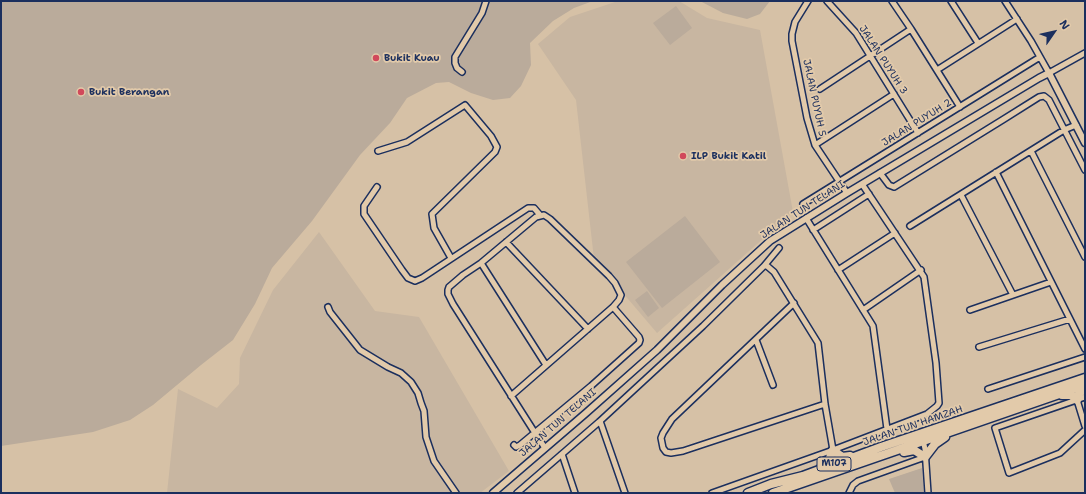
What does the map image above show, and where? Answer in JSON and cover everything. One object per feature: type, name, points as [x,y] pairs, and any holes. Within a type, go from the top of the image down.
[{"type":"main road","name":"JALAN TUN HAMZAH","points":[[778,492],[864,462],[922,437],[1085,378]]},
{"type":"main road","name":"JALAN TUN HAMZAH","points":[[748,493],[771,484],[803,476],[882,447],[981,421],[1085,385]]},
{"type":"main road","points":[[1041,400],[1065,395],[1081,398],[1079,394],[1085,388]]},
{"type":"main road","points":[[864,462],[911,450],[914,450],[925,457],[930,448],[942,439],[981,421]]},
{"type":"main road","points":[[771,484],[828,463],[833,450],[842,457],[882,447]]},
{"type":"street","points":[[462,72],[457,68],[455,57],[482,13],[486,1]]},
{"type":"street","name":"JALAN PUYUH 5","points":[[808,1],[795,22],[792,41],[807,118],[815,145],[847,193]]},
{"type":"street","name":"JALAN PUYUH 3","points":[[827,1],[856,34],[918,133]]},
{"type":"street","points":[[892,1],[960,107]]},
{"type":"street","points":[[951,1],[978,44]]},
{"type":"street","points":[[1005,1],[1040,57],[1085,143]]},
{"type":"street","points":[[937,70],[1017,19]]},
{"type":"street","points":[[820,89],[911,29]]},
{"type":"street","name":"JALAN TUN TELANI","points":[[493,493],[656,350],[727,280],[762,248],[778,236],[880,173],[1085,53]]},
{"type":"street","name":"JALAN PUYUH 2","points":[[803,204],[1040,57]]},
{"type":"street","points":[[815,145],[894,94]]},
{"type":"street","points":[[880,173],[889,185],[894,187],[1041,96],[1044,96],[1049,100],[1085,170]]},
{"type":"street","points":[[378,151],[407,142],[466,105],[491,136],[497,147],[495,152],[432,214],[434,228],[452,258]]},
{"type":"street","points":[[910,226],[1064,130],[1076,125]]},
{"type":"street","points":[[1031,151],[1085,257]]},
{"type":"street","points":[[996,172],[1085,349]]},
{"type":"street","points":[[712,493],[833,450],[927,414],[939,403],[936,363],[925,281],[921,270],[862,184]]},
{"type":"street","points":[[376,187],[364,206],[364,214],[408,278],[415,281],[528,208],[534,208],[540,215],[544,215],[550,219],[615,283],[621,295],[613,307],[511,396]]},
{"type":"street","points":[[813,230],[869,194]]},
{"type":"street","points":[[960,194],[1013,296]]},
{"type":"street","points":[[540,215],[481,263],[463,275],[450,287],[448,294],[534,433],[545,448]]},
{"type":"street","points":[[806,218],[873,326],[887,429]]},
{"type":"street","points":[[838,270],[895,233]]},
{"type":"street","points":[[506,242],[588,329]]},
{"type":"street","points":[[517,493],[600,421],[703,326],[764,266],[779,248]]},
{"type":"street","points":[[481,263],[546,365]]},
{"type":"street","points":[[764,266],[771,268],[818,343],[824,404],[833,450]]},
{"type":"street","points":[[863,310],[921,270]]},
{"type":"street","points":[[970,310],[1051,282]]},
{"type":"street","points":[[794,304],[667,425],[661,438],[663,448],[666,452],[676,453],[824,404]]},
{"type":"street","points":[[328,306],[330,312],[360,350],[382,364],[401,373],[411,382],[418,393],[424,411],[424,430],[434,461],[456,493]]},
{"type":"street","points":[[514,445],[517,447],[591,386],[639,343],[639,338],[613,307]]},
{"type":"street","points":[[979,347],[1070,319]]},
{"type":"street","points":[[756,340],[773,385]]},
{"type":"street","points":[[988,389],[1085,357]]},
{"type":"street","points":[[1085,426],[1081,398],[995,428],[1009,473],[1060,453],[1085,430]]},
{"type":"street","points":[[600,421],[625,493]]},
{"type":"street","points":[[922,437],[928,493]]},
{"type":"street","points":[[562,454],[575,493]]},
{"type":"street","points":[[849,493],[853,485],[858,480],[925,457]]},
{"type":"street","points":[[792,493],[798,484]]},
{"type":"shaded area","points":[[1,1],[593,1],[574,8],[553,21],[530,43],[531,65],[521,86],[510,98],[493,100],[471,93],[449,82],[436,83],[407,98],[390,123],[360,155],[312,221],[272,268],[255,304],[233,340],[153,405],[130,420],[93,432],[1,446]]},
{"type":"shaded area","name":"ILP Bukit Katil","points":[[618,1],[679,1],[707,18],[760,30],[793,212],[657,333],[594,259],[576,100],[538,44],[570,17]]},
{"type":"shaded area","points":[[700,1],[770,1],[760,14],[747,19],[723,13]]},
{"type":"shaded area","points":[[676,6],[692,28],[670,45],[653,23]]},
{"type":"shaded area","points":[[685,216],[720,262],[662,308],[626,262]]},
{"type":"shaded area","points":[[319,232],[375,311],[419,317],[509,471],[480,493],[167,493],[178,389],[217,408],[239,384],[240,358],[273,290]]},
{"type":"shaded area","points":[[647,291],[659,308],[648,317],[635,300]]},
{"type":"shaded area","points":[[922,468],[924,493],[895,493],[889,479]]},
{"type":"place","name":"Bukit Kuau","points":[[376,58]]},
{"type":"place","name":"Bukit Berangan","points":[[81,92]]},
{"type":"place","name":"ILP Bukit Katil","points":[[683,156]]}]
